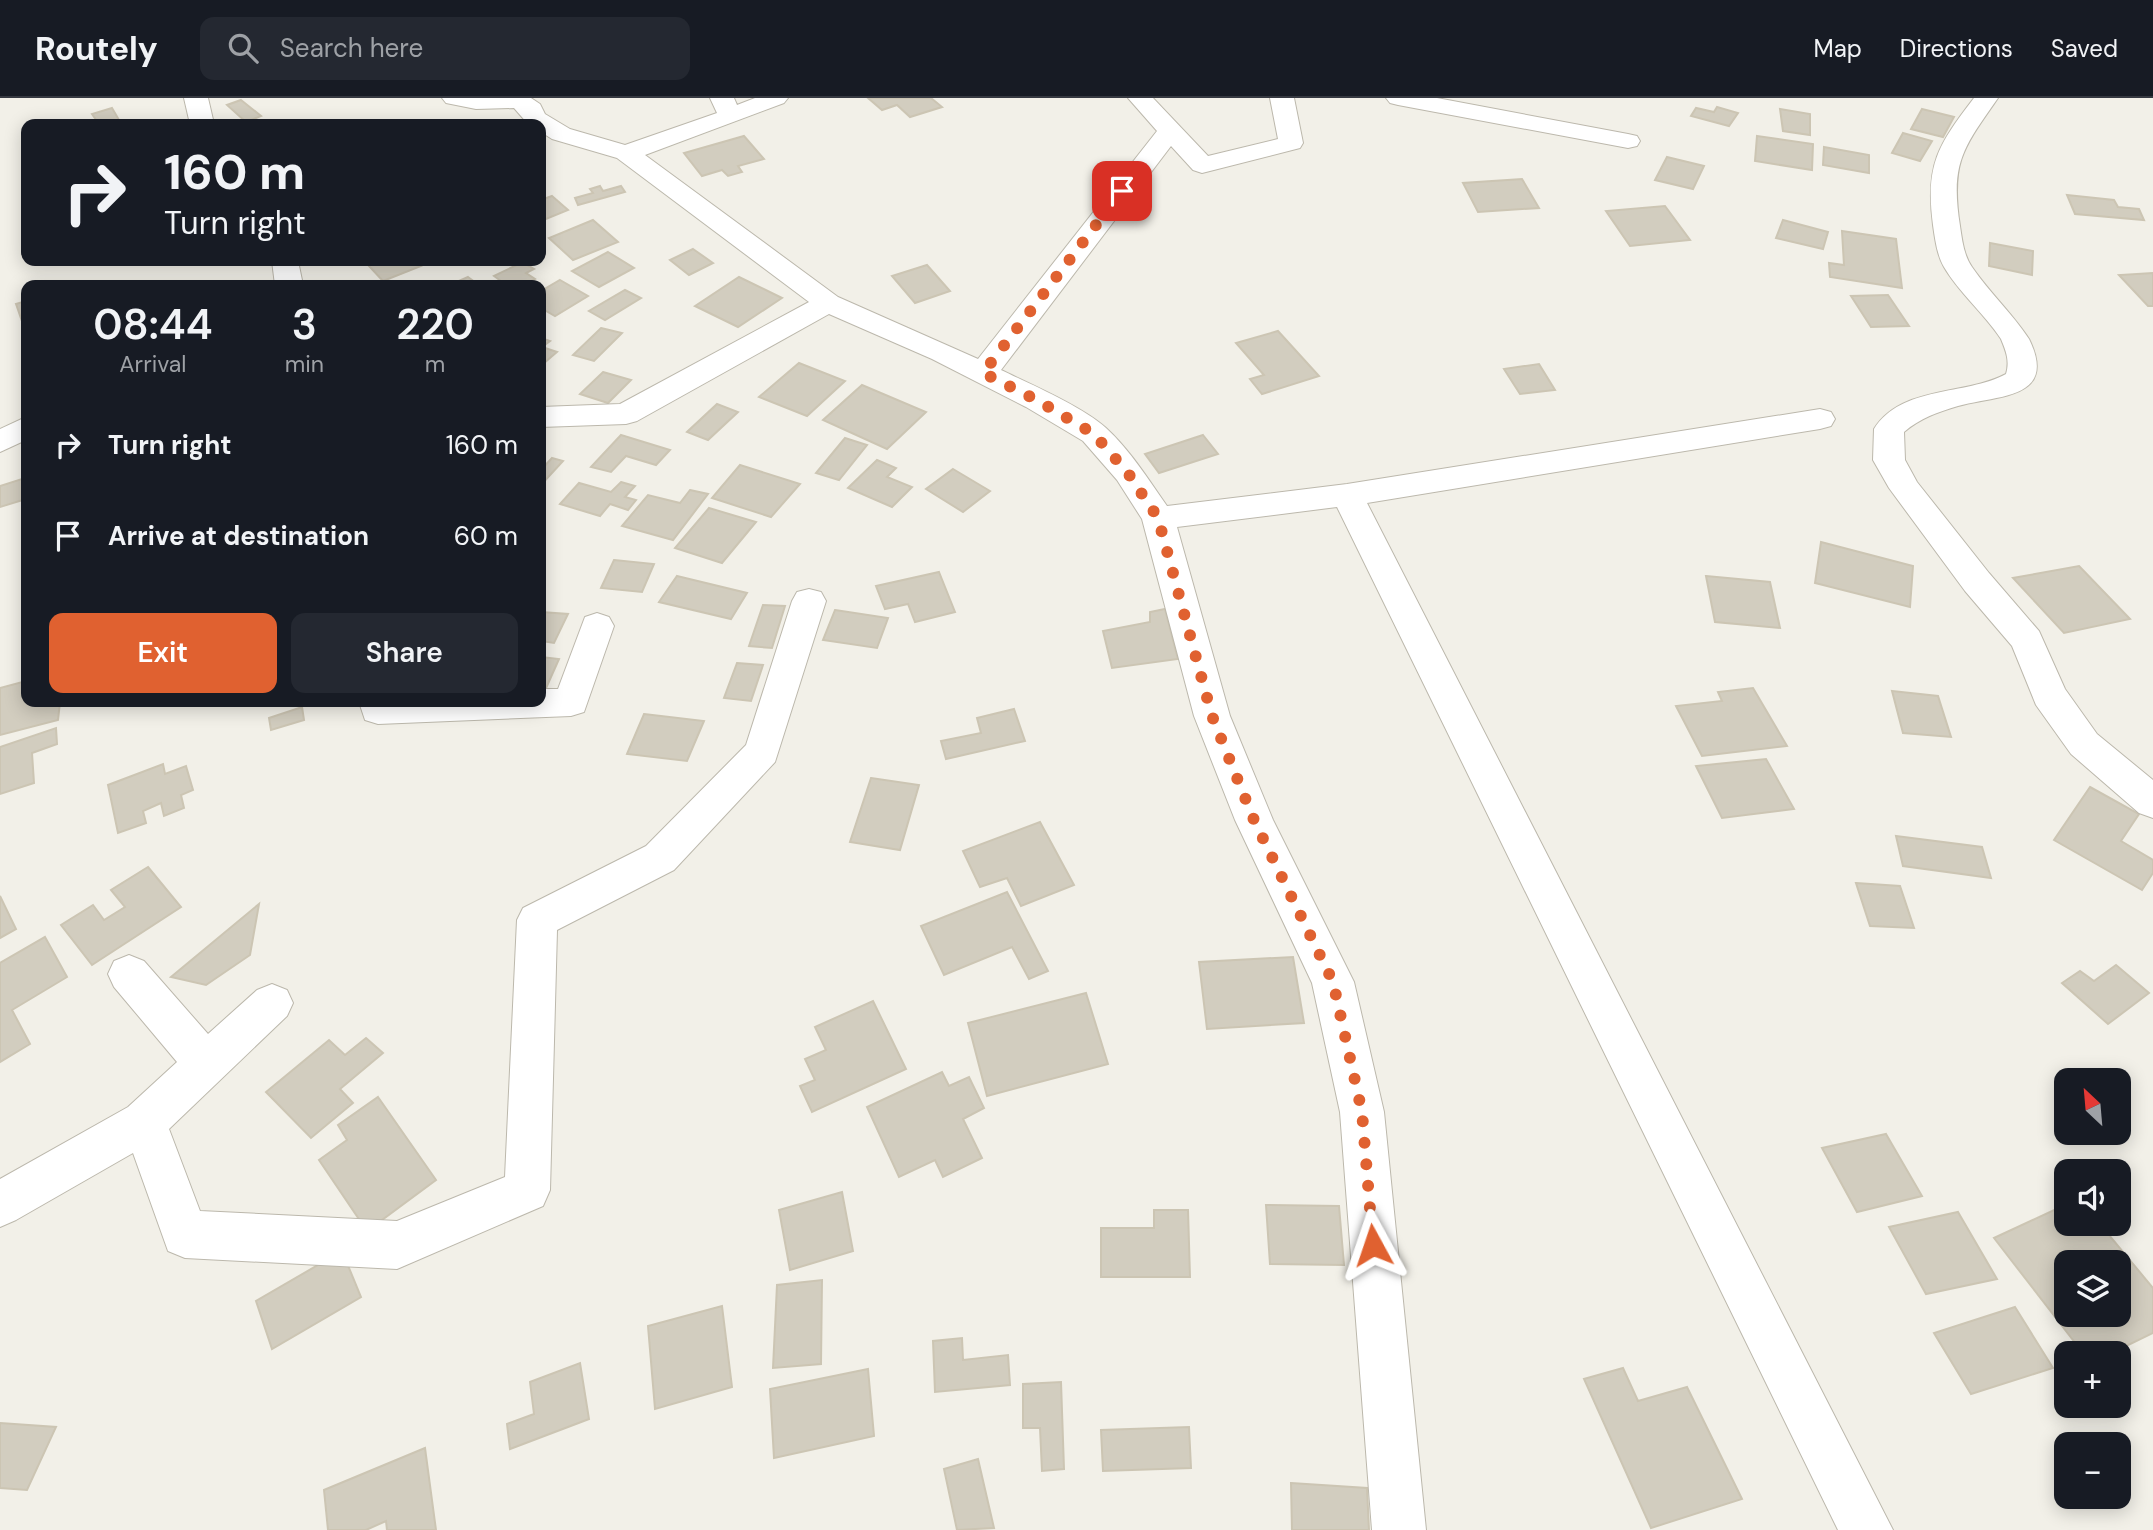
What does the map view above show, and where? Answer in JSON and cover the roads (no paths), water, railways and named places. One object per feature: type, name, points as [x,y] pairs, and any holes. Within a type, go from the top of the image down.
[{"type":"street","points":[[196,98],[201,119]]},
{"type":"street","points":[[454,98],[476,102],[519,101],[531,109],[537,119]]},
{"type":"street","points":[[626,153],[726,107],[776,98]]},
{"type":"street","points":[[1140,98],[1202,165],[1291,143],[1282,98]]},
{"type":"street","points":[[1398,98],[1628,141]]},
{"type":"street","points":[[1986,98],[1964,127],[1944,164],[1946,233],[1957,265],[2003,323],[2019,348],[2023,363],[2019,379],[2001,389],[1955,397],[1907,413],[1889,429],[1889,460],[1905,488],[1977,582],[2026,640],[2049,695],[2084,744],[2153,802]]},
{"type":"street","points":[[546,125],[561,134],[626,153],[828,303],[983,373],[1037,400],[1094,434],[1128,473],[1158,518],[1212,716],[1254,820],[1333,982],[1362,1112],[1399,1530]]},
{"type":"street","points":[[983,373],[1170,131]]},
{"type":"street","points":[[546,417],[626,414],[828,303]]},
{"type":"street","points":[[1158,518],[1347,495],[1820,419]]},
{"type":"street","points":[[0,442],[21,430]]},
{"type":"street","points":[[1347,495],[1866,1530]]},
{"type":"street","points":[[144,1122],[185,1234],[397,1245],[527,1190],[537,920],[660,858],[762,752],[809,601]]},
{"type":"street","points":[[546,703],[571,702],[597,626]]},
{"type":"street","points":[[378,707],[378,710],[450,707]]},
{"type":"street","points":[[129,974],[206,1065]]},
{"type":"street","points":[[0,1204],[144,1122],[272,1003]]}]
